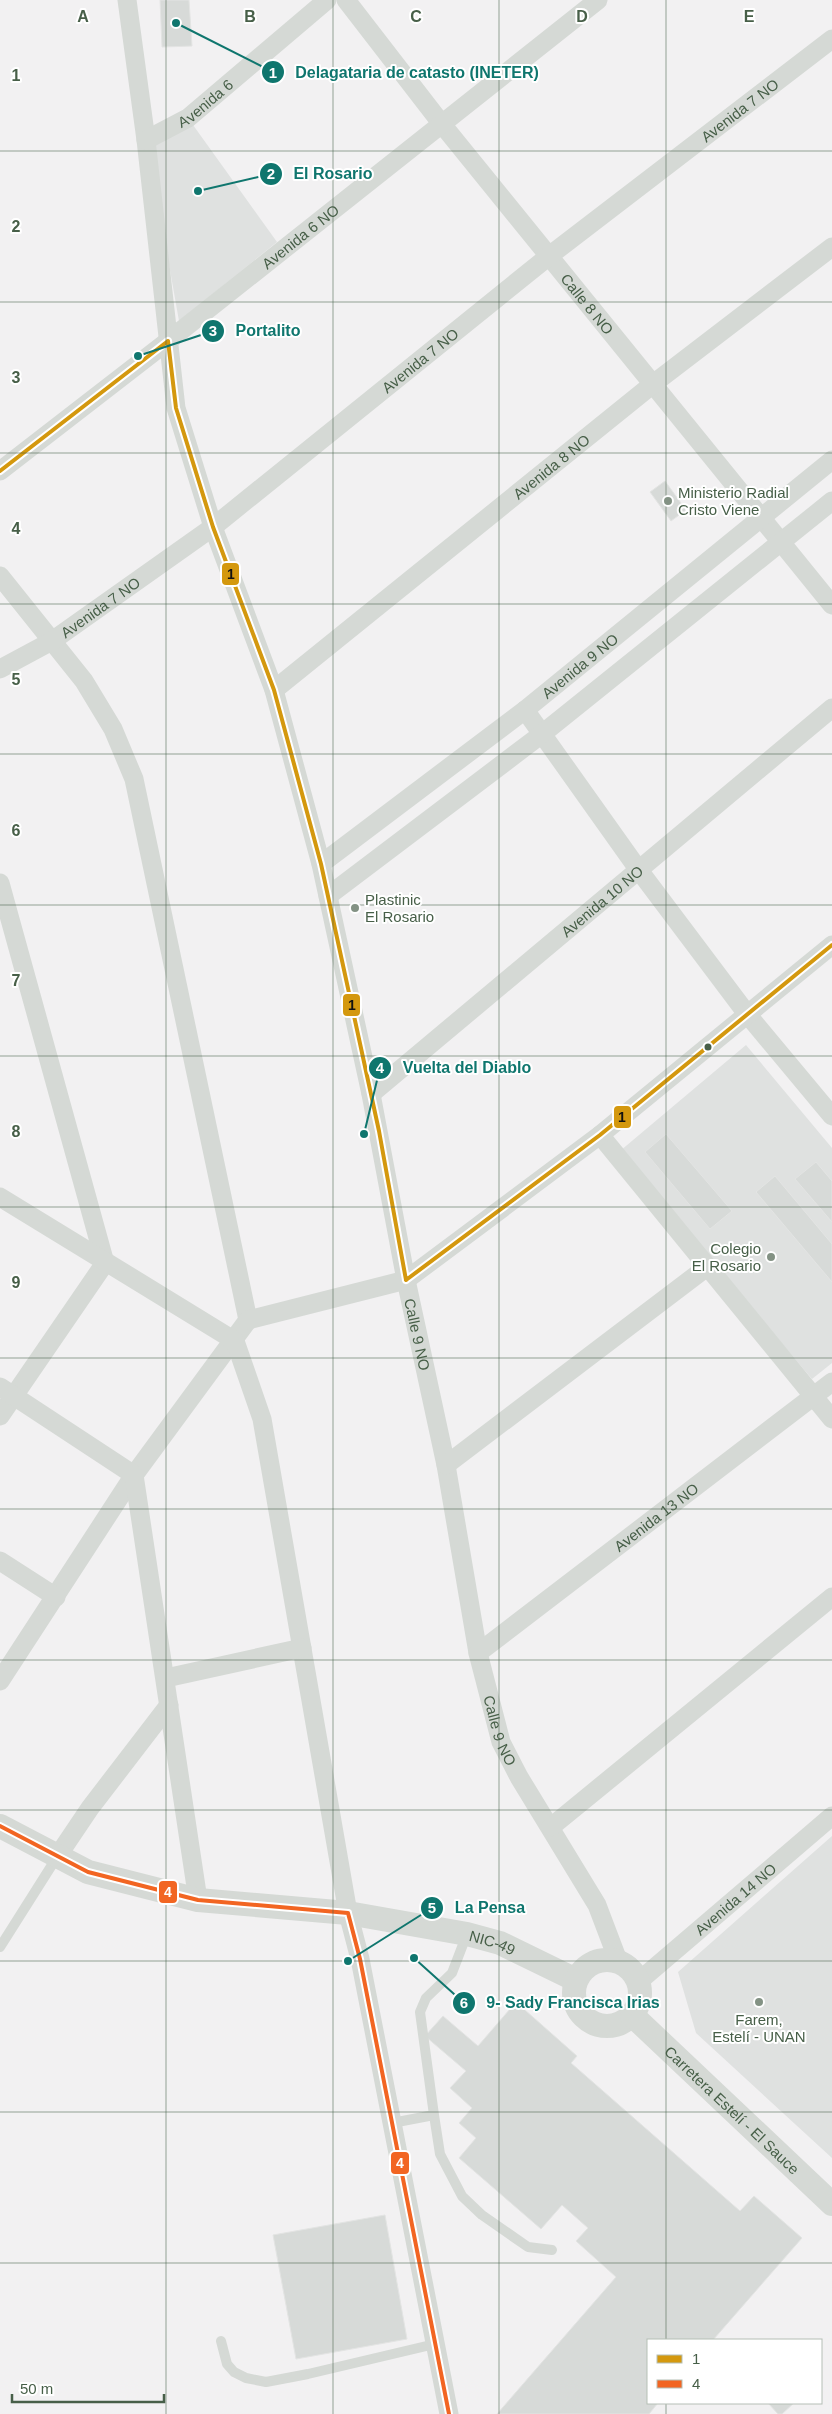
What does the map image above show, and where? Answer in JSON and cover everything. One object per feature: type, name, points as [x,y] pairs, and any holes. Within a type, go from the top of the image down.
[{"type":"street","name":"Calle 9 NO","points":[[127,0],[146,140],[176,408],[213,527],[274,690],[321,864],[371,1094],[406,1280],[446,1465],[478,1653],[501,1742],[519,1777],[597,1905],[619,1962]]},
{"type":"street","name":"Avenida 6","points":[[146,140],[188,118],[327,0]]},
{"type":"street","name":"Calle 8 NO","points":[[346,0],[441,123],[832,605]]},
{"type":"street","name":"Avenida 6 NO","points":[[168,341],[598,0]]},
{"type":"street","name":"Avenida 7 NO","points":[[0,669],[52,641],[213,527],[549,256],[832,39]]},
{"type":"street","name":"Avenida 8 NO","points":[[274,690],[653,384],[832,247]]},
{"type":"street","points":[[0,470],[168,341]]},
{"type":"street","name":"Avenida 9 NO","points":[[321,864],[525,710],[832,460]]},
{"type":"street","name":"Avenida 9 NO","points":[[328,896],[542,734],[832,501]]},
{"type":"street","points":[[0,576],[84,680],[113,729],[134,779],[248,1320],[235,1341],[134,1475],[0,1681]]},
{"type":"street","name":"Avenida 10 NO","points":[[371,1094],[832,708]]},
{"type":"street","points":[[525,710],[638,869],[747,1014],[832,1116]]},
{"type":"street","points":[[0,883],[105,1263]]},
{"type":"street","points":[[248,1320],[406,1280],[600,1135],[832,946]]},
{"type":"street","points":[[600,1135],[832,1418]]},
{"type":"street","points":[[0,1197],[235,1341],[262,1418],[348,1913],[360,1959],[449,2414]]},
{"type":"street","points":[[0,1416],[7,1391],[105,1263]]},
{"type":"street","points":[[446,1465],[708,1267]]},
{"type":"street","name":"Avenida 13 NO","points":[[478,1653],[832,1382]]},
{"type":"street","points":[[7,1391],[134,1475],[198,1900]]},
{"type":"street","points":[[0,1561],[56,1597]]},
{"type":"street","points":[[550,1826],[832,1597]]},
{"type":"street","points":[[166,1678],[302,1648]]},
{"type":"street","points":[[57,1858],[90,1808],[169,1705]]},
{"type":"street","name":"Avenida 14 NO","points":[[638,1982],[832,1816]]},
{"type":"street","name":"NIC-49","points":[[0,1826],[57,1858],[88,1872],[198,1900],[348,1913],[467,1934],[500,1943],[576,1980]]},
{"type":"street","points":[[611,1960],[619,1962],[631,1970],[638,1982],[639,1999],[632,2015],[614,2025],[594,2024],[578,2010],[574,2000],[576,1980],[581,1972],[594,1962],[611,1960]]},
{"type":"street","name":"Carretera Estelí - El Sauce","points":[[632,2015],[832,2204]]},
{"type":"lane","points":[[0,1947],[57,1858]]},
{"type":"lane","points":[[467,1934],[452,1973],[426,1998],[420,2012],[440,2154],[462,2196],[482,2215],[528,2247],[552,2250]]},
{"type":"lane","points":[[392,2123],[434,2115]]},
{"type":"lane","points":[[221,2341],[227,2364],[234,2372],[246,2378],[266,2382],[435,2344]]},
{"type":"shaded area","points":[[188,118],[277,242],[179,321],[147,140]]},
{"type":"shaded area","name":"Colegio El Rosario","points":[[746,1045],[832,1148],[832,1363],[812,1379],[620,1151]]},
{"type":"shaded area","name":"Farem, Estelí - UNAN","points":[[832,1836],[832,2158],[696,2033],[678,1972]]},
{"type":"building","points":[[160,0],[189,0],[192,46],[162,47]]},
{"type":"building","name":"Ministerio Radial Cristo Viene","points":[[665,481],[686,510],[671,521],[650,492]]},
{"type":"building","points":[[666,1134],[732,1211],[710,1229],[645,1152]]},
{"type":"building","points":[[816,1162],[832,1181],[832,1222],[795,1179]]},
{"type":"building","points":[[775,1176],[832,1244],[832,1282],[756,1192]]},
{"type":"building","points":[[516,2002],[577,2056],[571,2063],[740,2211],[754,2196],[802,2238],[714,2339],[647,2339],[647,2404],[657,2404],[649,2414],[497,2414],[616,2277],[576,2241],[588,2228],[562,2205],[541,2229],[459,2158],[476,2138],[459,2123],[472,2108],[450,2088],[466,2071],[425,2036],[443,2016],[478,2046]]},
{"type":"building","points":[[385,2215],[407,2339],[296,2359],[273,2235]]},
{"type":"building","points":[[769,2404],[793,2404],[782,2414],[778,2414]]},
{"type":"transit line","name":"1","points":[[168,341],[176,408],[213,527],[274,690],[321,864],[379,1131],[406,1280]]},
{"type":"transit line","name":"1","points":[[0,471],[168,341]]},
{"type":"transit line","name":"1","points":[[406,1280],[600,1135],[832,945]]},
{"type":"transit line","name":"4","points":[[0,1826],[88,1872],[198,1900],[348,1913]]},
{"type":"transit line","name":"4","points":[[348,1913],[360,1959],[449,2414]]},
{"type":"place","name":"Delagataria de catasto (INETER)","points":[[176,23]]},
{"type":"place","name":"El Rosario","points":[[198,191]]},
{"type":"place","name":"Portalito","points":[[138,356]]},
{"type":"place","name":"Ministerio Radial Cristo Viene","points":[[668,501]]},
{"type":"place","name":"Plastinic El Rosario","points":[[355,908]]},
{"type":"place","name":"Vuelta del Diablo","points":[[364,1134]]},
{"type":"place","name":"Colegio El Rosario","points":[[771,1257]]},
{"type":"place","name":"9- Sady Francisca Irias","points":[[414,1958]]},
{"type":"place","name":"La Pensa","points":[[348,1961]]},
{"type":"place","name":"Farem, Estelí - UNAN","points":[[759,2002]]}]
